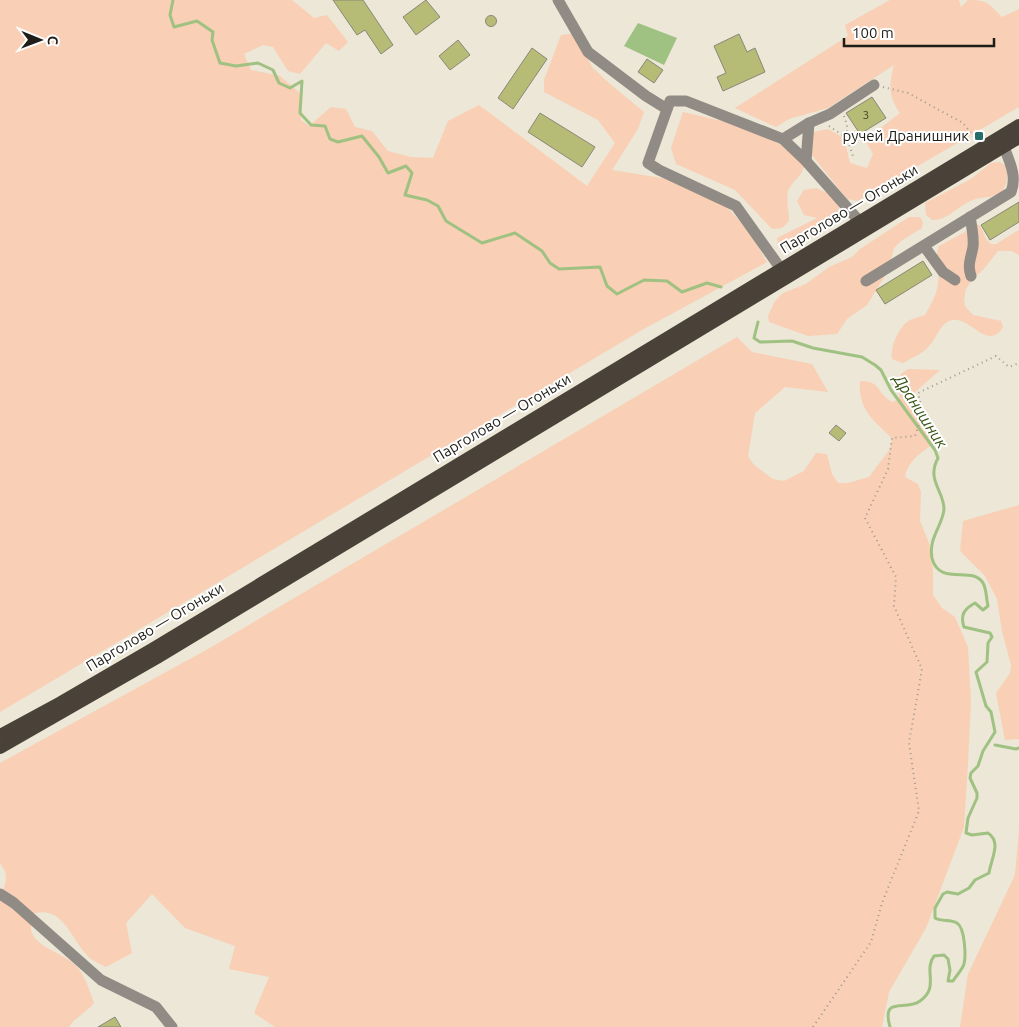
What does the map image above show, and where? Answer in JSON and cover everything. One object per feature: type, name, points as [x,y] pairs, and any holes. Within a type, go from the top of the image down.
[{"type":"main road","name":"Парголово — Огоньки","points":[[0,735],[61,702],[169,638],[1019,125]]},
{"type":"main road","name":"Парголово — Огоньки","points":[[0,748],[157,658],[1019,138]]},
{"type":"lane","points":[[558,0],[588,52],[646,96],[667,109]]},
{"type":"lane","points":[[783,139],[841,107],[874,85]]},
{"type":"lane","points":[[781,269],[736,206],[648,163],[670,101],[686,101],[783,139],[860,222]]},
{"type":"lane","points":[[806,162],[814,121]]},
{"type":"lane","points":[[866,281],[1011,192],[1014,174],[1004,147]]},
{"type":"lane","points":[[970,217],[973,246],[968,269],[971,276]]},
{"type":"lane","points":[[924,246],[943,272],[955,280]]},
{"type":"lane","points":[[0,894],[14,903],[101,980],[156,1007],[172,1027]]},
{"type":"path","points":[[874,85],[916,98],[963,123],[975,138]]},
{"type":"path","points":[[841,107],[847,125],[846,138],[853,156]]},
{"type":"path","points":[[814,121],[846,138]]},
{"type":"path","points":[[813,1027],[871,942],[882,903],[919,811],[909,743],[922,669],[894,606],[896,577],[865,518],[888,469],[892,438],[915,435],[923,413],[918,393],[996,356],[1009,367],[1019,364]]},
{"type":"shaded area","points":[[0,0],[292,0],[314,18],[327,15],[348,42],[339,51],[326,43],[300,74],[288,71],[273,47],[263,45],[244,54],[251,70],[280,76],[301,94],[301,120],[309,126],[331,107],[346,109],[355,127],[372,131],[388,151],[411,157],[433,158],[448,121],[479,105],[587,186],[615,143],[598,120],[544,92],[544,80],[561,35],[571,34],[583,48],[592,67],[644,112],[638,129],[612,170],[668,179],[727,207],[751,234],[767,262],[642,330],[0,712]]},
{"type":"shaded area","points":[[890,0],[959,0],[961,7],[968,0],[980,1],[990,5],[1002,17],[1019,9],[1019,107],[858,201],[847,199],[807,149],[813,132],[828,129],[844,138],[850,163],[867,168],[873,154],[865,140],[900,113],[893,101],[891,90],[894,65],[828,108],[789,119],[776,127],[735,108],[848,36],[845,25]]},
{"type":"shaded area","points":[[638,23],[677,38],[664,65],[624,46]]},
{"type":"shaded area","points":[[683,112],[744,126],[792,150],[804,167],[788,191],[789,221],[782,228],[772,229],[735,190],[676,164],[671,148]]},
{"type":"shaded area","points":[[1000,162],[1007,167],[1007,179],[1006,185],[1000,193],[968,202],[938,220],[932,220],[926,215],[925,203],[971,179],[991,163]]},
{"type":"shaded area","points":[[816,188],[830,194],[839,206],[837,222],[805,241],[779,248],[777,238],[817,218],[804,215],[797,201],[804,190]]},
{"type":"shaded area","points":[[909,217],[920,217],[923,222],[922,228],[901,241],[894,248],[888,271],[867,305],[847,319],[837,334],[808,336],[769,322],[768,316],[775,301],[783,293],[806,284],[829,267],[852,257],[860,249]]},
{"type":"shaded area","points":[[973,224],[979,225],[991,244],[996,244],[1019,230],[1019,255],[1011,251],[998,251],[983,270],[973,278],[966,289],[964,300],[965,306],[973,315],[1001,321],[1003,327],[997,334],[991,336],[985,335],[959,320],[952,320],[944,324],[932,343],[920,354],[903,363],[892,359],[892,349],[902,327],[910,320],[925,315],[934,299],[939,276],[937,257],[939,246],[965,232]]},
{"type":"shaded area","points":[[737,337],[752,352],[812,364],[828,392],[785,387],[755,413],[748,456],[754,465],[773,479],[784,481],[804,471],[816,453],[827,454],[832,474],[838,483],[848,483],[869,477],[890,449],[892,438],[864,407],[861,399],[860,381],[876,385],[883,395],[892,402],[899,399],[901,374],[908,369],[940,370],[914,393],[926,428],[939,440],[913,460],[905,477],[918,484],[921,492],[920,521],[929,543],[933,570],[933,595],[942,608],[955,617],[968,647],[971,701],[964,827],[926,928],[889,992],[882,1027],[275,1027],[254,1013],[269,977],[229,969],[235,946],[185,928],[152,894],[126,923],[132,953],[106,967],[88,956],[65,924],[53,914],[45,912],[35,913],[31,923],[32,932],[36,939],[78,968],[94,1003],[74,1020],[69,1027],[0,1027],[0,894],[4,887],[6,875],[0,864],[0,763],[208,649]]},
{"type":"shaded area","points":[[1019,505],[1019,739],[1005,740],[996,693],[1010,673],[1011,665],[1002,631],[997,599],[985,576],[960,551],[963,521]]},
{"type":"shaded area","points":[[1019,830],[1019,1027],[960,1027],[968,974],[1015,875]]},
{"type":"building","points":[[333,0],[363,0],[393,45],[381,54],[365,30],[357,35]]},
{"type":"building","points":[[426,0],[440,17],[416,35],[403,17]]},
{"type":"building","points":[[491,15],[497,21],[491,27],[485,21]]},
{"type":"building","points":[[739,34],[747,52],[755,48],[765,72],[723,91],[717,77],[726,73],[714,46]]},
{"type":"building","points":[[458,40],[470,55],[450,70],[439,56]]},
{"type":"building","points":[[532,48],[547,59],[513,109],[498,98]]},
{"type":"building","points":[[647,59],[663,70],[654,83],[638,72]]},
{"type":"building","points":[[872,97],[886,118],[860,134],[846,113]]},
{"type":"building","points":[[540,113],[595,147],[582,167],[528,132]]},
{"type":"building","points":[[1019,202],[1019,222],[990,240],[981,225]]},
{"type":"building","points":[[923,261],[932,275],[885,304],[876,290]]},
{"type":"building","points":[[836,425],[846,433],[839,441],[829,433]]},
{"type":"building","points":[[115,1017],[121,1027],[98,1027]]},
{"type":"waterway","name":"Дранишник","points":[[173,0],[170,15],[174,27],[197,21],[213,32],[212,40],[220,63],[236,66],[258,63],[273,70],[279,83],[290,88],[302,81],[300,113],[311,125],[325,126],[330,139],[338,142],[362,136],[379,157],[388,173],[406,166],[412,173],[405,195],[427,200],[438,206],[446,221],[482,243],[515,233],[542,251],[550,263],[559,269],[600,267],[607,286],[617,294],[644,280],[667,281],[682,292],[707,283],[721,287]]},
{"type":"waterway","name":"Дранишник","points":[[758,322],[754,338],[760,342],[792,341],[813,348],[862,357],[881,370],[891,390],[935,450],[938,458],[934,473],[944,509],[931,551],[936,567],[942,572],[949,574],[978,578],[983,583],[986,592],[988,606],[983,610],[975,603],[966,610],[962,619],[964,627],[990,633],[992,637],[988,643],[987,662],[976,672],[986,706],[991,712],[995,732],[983,751],[978,766],[971,773],[970,778],[977,793],[977,798],[968,818],[966,833],[972,835],[988,833],[994,841],[994,851],[989,873],[975,880],[969,888],[958,894],[947,892],[943,894],[935,908],[935,918],[957,923],[962,930],[965,955],[962,968],[953,981],[948,981],[950,970],[948,959],[944,955],[934,956],[931,962],[930,985],[926,996],[914,1004],[892,1008],[889,1011],[888,1017],[890,1027]]},
{"type":"waterway","points":[[995,745],[1019,748]]},
{"type":"place","name":"ручей Дранишник","points":[[979,136]]}]
